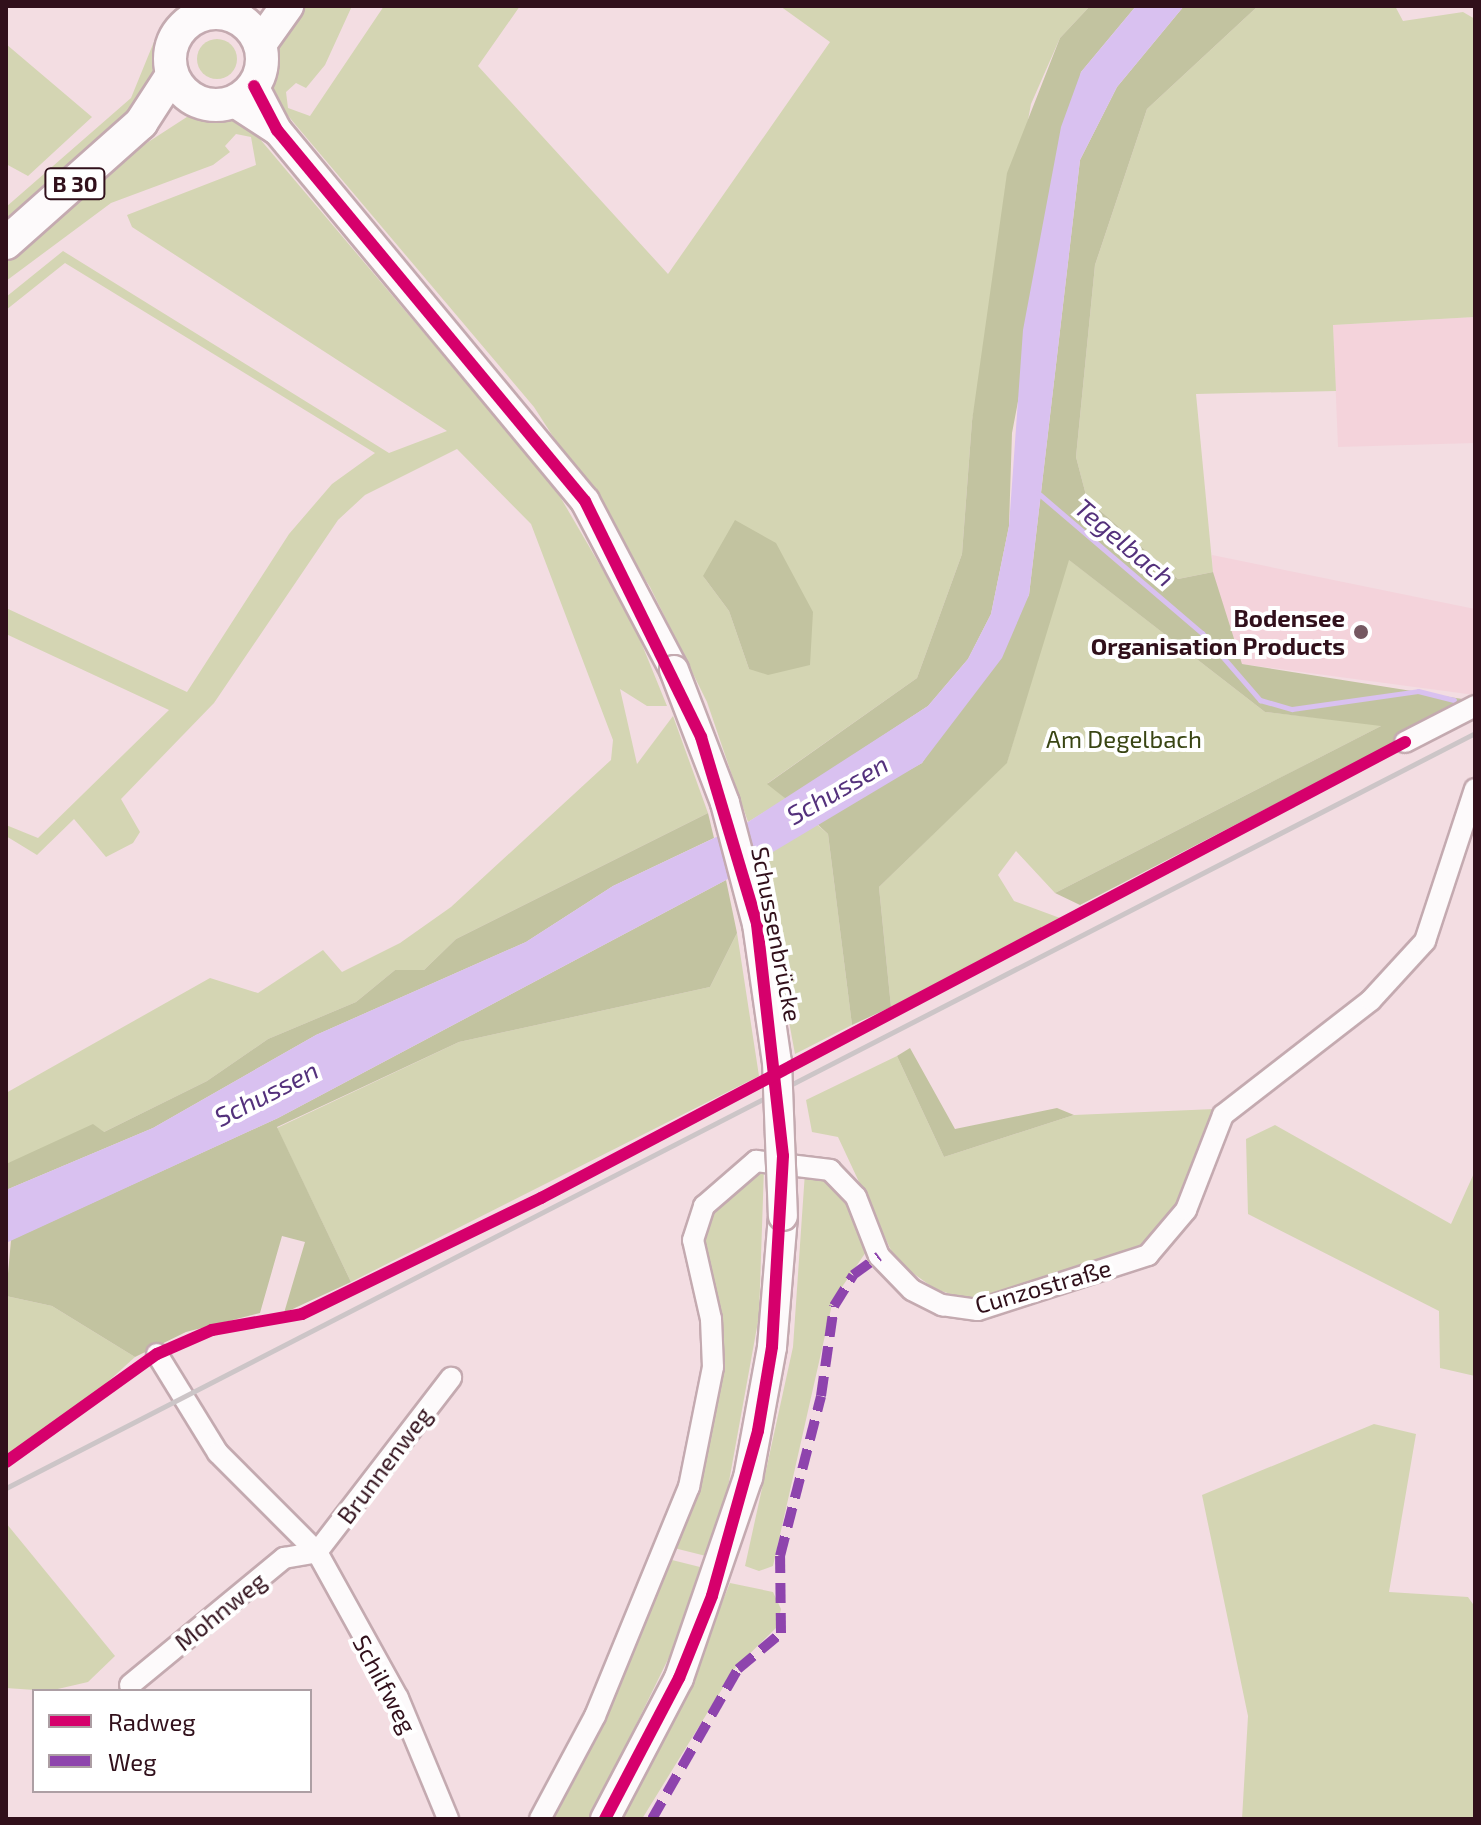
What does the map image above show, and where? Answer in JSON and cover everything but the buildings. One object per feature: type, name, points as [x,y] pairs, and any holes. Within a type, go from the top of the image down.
[{"type":"main road","points":[[260,44],[242,11],[207,14],[185,25],[171,48],[172,75],[196,101],[243,94],[260,44],[287,6]]},
{"type":"main road","name":"B 30","points":[[6,243],[141,123],[172,75]]},
{"type":"main road","name":"B 30","points":[[141,123],[196,101]]},
{"type":"street","name":"Schussenbrücke","points":[[243,94],[277,130],[585,501],[674,670],[725,803],[759,936],[778,1073],[783,1216],[772,1347],[748,1478],[679,1678],[605,1819]]},
{"type":"street","points":[[1405,742],[1475,706]]},
{"type":"street","name":"Cunzostraße","points":[[540,1819],[595,1716],[689,1487],[713,1367],[711,1319],[693,1240],[704,1206],[756,1161],[830,1170],[856,1197],[879,1256],[912,1290],[942,1305],[978,1310],[1148,1255],[1186,1210],[1223,1115],[1371,1000],[1425,941],[1475,789]]},
{"type":"street","name":"Schilfweg","points":[[157,1354],[218,1453],[317,1552],[398,1698],[448,1819]]},
{"type":"street","name":"Brunnenweg","points":[[317,1552],[451,1378]]},
{"type":"street","name":"Mohnweg","points":[[130,1685],[284,1558],[317,1552]]},
{"type":"shaded area","points":[[1475,317],[1475,443],[1338,447],[1333,325]]},
{"type":"shaded area","name":"Bodensee Organisation Products","points":[[1212,555],[1475,609],[1475,695],[1241,664],[1214,595]]},
{"type":"green space","points":[[178,6],[206,6],[172,30],[150,95],[6,230],[6,207],[131,98],[160,27]]},
{"type":"green space","points":[[303,6],[352,6],[325,65],[306,88],[296,83],[286,92],[288,108],[310,116],[384,6],[520,6],[478,66],[668,274],[830,42],[780,6],[1090,6],[1060,38],[1031,104],[972,421],[962,554],[917,678],[768,783],[786,799],[748,822],[707,702],[650,587],[534,407],[278,104],[272,90],[273,49]],"holes":[[[703,576],[810,664],[749,669],[729,611]]]},
{"type":"green space","points":[[1090,6],[1136,6],[1081,72],[1012,433],[1009,526],[991,614],[968,659],[928,706],[786,799],[767,784],[917,678],[962,554],[972,421],[1007,173],[1060,38]]},
{"type":"green space","points":[[1184,6],[1258,6],[1147,109],[1095,265],[1076,457],[1087,499],[1178,579],[1213,572],[1242,664],[1475,701],[1080,905],[1055,893],[1381,726],[1265,712],[1069,560],[1007,763],[879,887],[891,1007],[852,1025],[828,834],[815,822],[922,763],[1029,595],[1080,160],[1117,87]]},
{"type":"green space","points":[[1258,6],[1395,6],[1403,21],[1463,12],[1475,19],[1475,317],[1333,325],[1336,391],[1196,394],[1213,572],[1178,579],[1087,499],[1076,457],[1095,265],[1147,109]]},
{"type":"green space","points":[[217,39],[231,45],[237,59],[231,73],[217,79],[203,73],[197,59],[203,45]]},
{"type":"green space","points":[[6,44],[92,117],[28,176],[6,164]]},
{"type":"green space","points":[[193,113],[232,116],[254,132],[555,488],[632,620],[667,706],[647,706],[620,689],[637,764],[673,716],[708,813],[456,939],[424,970],[395,970],[356,1002],[268,1039],[207,1081],[104,1132],[6,1164],[6,1093],[210,978],[258,993],[323,950],[342,972],[400,943],[451,907],[611,760],[613,740],[531,524],[457,449],[365,495],[338,520],[214,703],[121,799],[140,832],[133,843],[106,857],[74,819],[37,855],[6,836],[6,825],[38,838],[169,710],[6,634],[6,608],[187,692],[289,534],[332,484],[375,453],[65,263],[6,310],[6,297],[63,251],[389,453],[447,431],[132,227],[127,215],[256,165],[251,137],[236,134],[225,146],[230,152],[213,165],[111,203],[6,281],[6,261],[139,148]]},
{"type":"green space","points":[[735,520],[776,543],[813,612],[810,665],[768,675],[749,669],[729,611],[703,576]]},
{"type":"green space","name":"Am Degelbach","points":[[1068,559],[1265,712],[1383,725],[1055,893],[1016,851],[998,875],[1014,901],[1060,918],[891,1007],[879,887],[1007,762]]},
{"type":"green space","points":[[708,813],[714,838],[613,886],[526,942],[316,1035],[153,1128],[6,1190],[6,1164],[93,1124],[104,1132],[207,1081],[268,1039],[356,1002],[395,970],[424,970],[456,939]]},
{"type":"green space","points":[[814,822],[828,834],[852,1025],[795,1054],[759,860]]},
{"type":"green space","points":[[726,880],[737,933],[710,987],[459,1042],[277,1127],[351,1282],[284,1313],[305,1242],[282,1236],[260,1313],[186,1332],[135,1357],[52,1306],[6,1296],[11,1240],[278,1118]]},
{"type":"green space","points":[[737,933],[759,1076],[351,1282],[277,1128],[459,1042],[710,987]]},
{"type":"green space","points":[[910,1048],[955,1129],[1057,1108],[1074,1115],[944,1157],[897,1056]]},
{"type":"green space","points":[[897,1056],[944,1157],[1074,1115],[1215,1109],[1174,1214],[1153,1242],[1000,1299],[966,1299],[935,1289],[896,1261],[838,1137],[812,1132],[806,1100]]},
{"type":"green space","points":[[1275,1125],[1451,1224],[1475,1171],[1475,1376],[1440,1368],[1439,1311],[1248,1214],[1246,1139]]},
{"type":"green space","points":[[764,1168],[759,1316],[728,1487],[706,1556],[666,1546],[710,1417],[703,1234],[713,1204]]},
{"type":"green space","points":[[805,1172],[835,1184],[852,1207],[866,1252],[833,1300],[773,1566],[759,1571],[745,1566],[793,1347]]},
{"type":"green space","points":[[6,1296],[52,1306],[135,1357],[79,1408],[6,1456]]},
{"type":"green space","points":[[1374,1424],[1416,1434],[1389,1592],[1468,1597],[1475,1607],[1475,1819],[1242,1819],[1248,1716],[1202,1495]]},
{"type":"green space","points":[[6,1523],[115,1656],[88,1682],[58,1689],[6,1688]]},
{"type":"green space","points":[[660,1557],[700,1567],[674,1647],[590,1819],[548,1819],[591,1746]]},
{"type":"green space","points":[[730,1583],[773,1592],[781,1609],[777,1627],[735,1668],[642,1819],[620,1819],[681,1702]]},
{"type":"water","name":"Schussen","points":[[1136,6],[1184,6],[1117,87],[1080,160],[1029,595],[1002,658],[922,763],[726,880],[278,1118],[6,1243],[6,1190],[153,1128],[316,1035],[526,942],[613,886],[748,822],[928,706],[968,659],[991,614],[1009,526],[1023,330],[1061,127],[1081,72]]},
{"type":"waterway","name":"Tegelbach","points":[[1038,493],[1202,633],[1260,700],[1292,709],[1418,691],[1454,700]]},
{"type":"railway","points":[[6,1488],[1475,733]]},
{"type":"marked path","points":[[652,1819],[738,1669],[781,1633],[780,1556],[821,1396],[834,1306],[853,1275],[879,1256]]},
{"type":"cycle path","points":[[254,86],[277,130],[585,501],[701,737],[757,924],[783,1156],[772,1347],[758,1431],[712,1596],[679,1678],[605,1819]]},
{"type":"cycle path","points":[[6,1462],[157,1354],[212,1330],[302,1314],[541,1198],[1405,742]]},
{"type":"place","name":"Bodensee Organisation Products","points":[[1361,632]]}]
